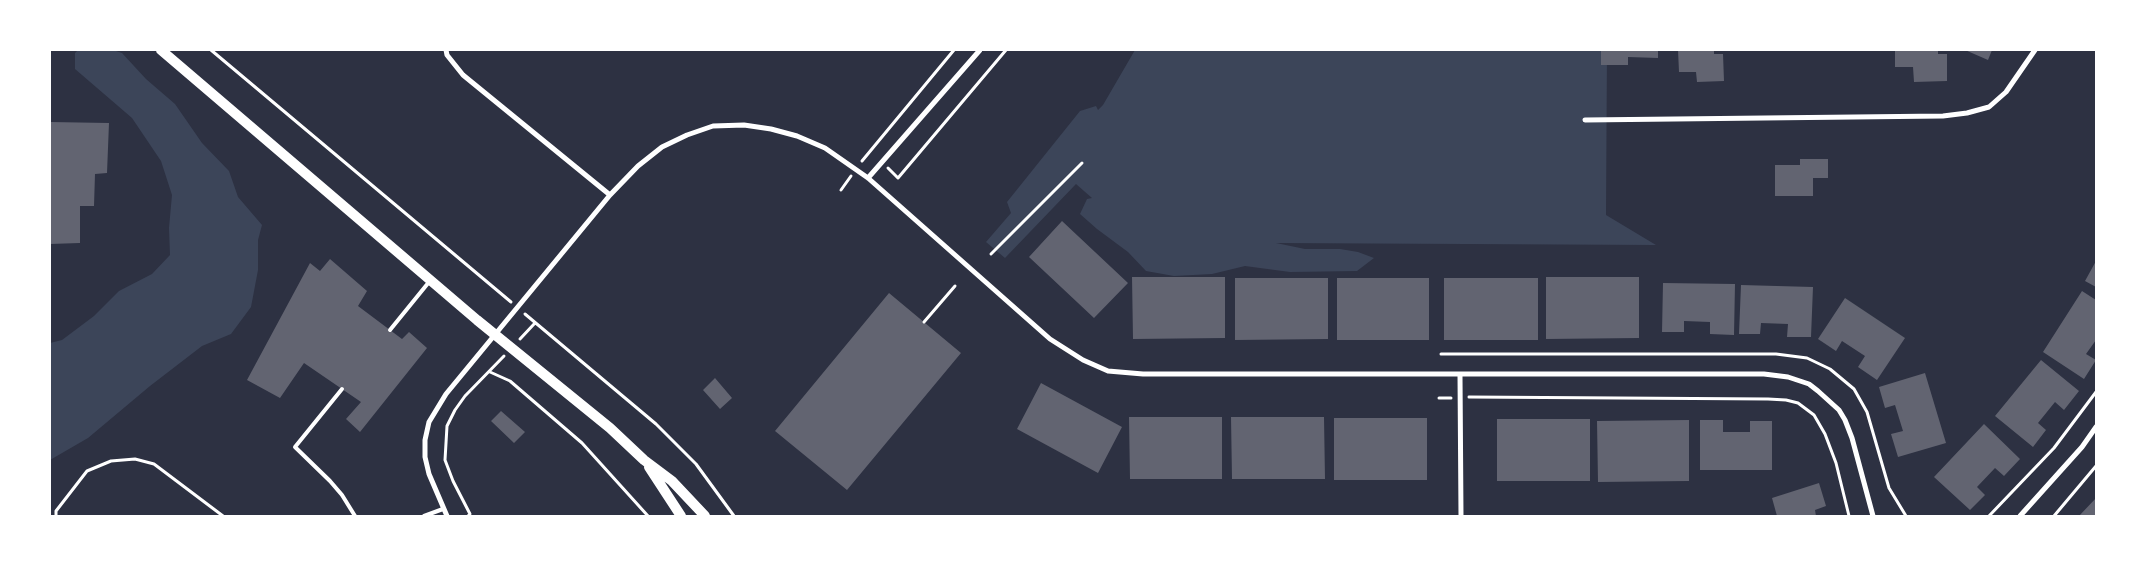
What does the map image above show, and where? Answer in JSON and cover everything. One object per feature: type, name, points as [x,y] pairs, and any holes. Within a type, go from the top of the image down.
[{"type":"main road","points":[[161,50],[495,335],[610,428],[644,460],[672,481],[705,516]]},
{"type":"main road","points":[[644,460],[681,516]]},
{"type":"street","points":[[446,50],[447,55],[463,75],[610,195]]},
{"type":"street","points":[[868,178],[980,50]]},
{"type":"street","points":[[1585,120],[1943,116],[1967,113],[1989,107],[2006,92],[2035,50]]},
{"type":"street","points":[[447,516],[429,474],[425,457],[425,440],[429,422],[446,394],[610,195],[638,166],[662,147],[686,135],[713,126],[744,125],[771,129],[797,136],[825,148],[868,178],[1050,339],[1083,360],[1108,371],[1153,374],[1764,374],[1788,377],[1809,384],[1839,410],[1845,420],[1873,516]]},
{"type":"street","points":[[1460,375],[1461,516]]},
{"type":"street","points":[[2020,516],[2064,468],[2096,427]]},
{"type":"lane","points":[[390,330],[431,280]]},
{"type":"lane","points":[[342,389],[295,447],[330,481],[342,495],[355,516]]},
{"type":"lane","points":[[424,516],[443,508]]},
{"type":"path","points":[[211,50],[500,293]]},
{"type":"path","points":[[869,150],[954,50]]},
{"type":"path","points":[[898,178],[1006,50]]},
{"type":"path","points":[[991,254],[1082,163]]},
{"type":"path","points":[[924,322],[955,286]]},
{"type":"path","points":[[535,323],[656,424],[696,464],[734,516]]},
{"type":"path","points":[[468,516],[470,514],[452,481],[445,460],[448,426],[455,410],[465,396],[490,372],[510,381],[582,443],[648,516]]},
{"type":"path","points":[[1989,516],[2054,448],[2096,392]]},
{"type":"path","points":[[1486,397],[1768,399],[1798,403],[1814,415],[1825,434],[1836,464],[1850,516]]},
{"type":"path","points":[[56,516],[56,511],[87,471],[111,461],[135,459],[154,464],[223,516]]},
{"type":"path","points":[[2054,516],[2096,466]]},
{"type":"shaded area","points":[[78,50],[113,50],[122,53],[146,79],[175,104],[202,143],[229,171],[238,197],[262,225],[258,240],[258,270],[251,307],[231,334],[202,346],[150,386],[88,438],[50,460],[50,343],[62,340],[94,316],[119,291],[152,274],[170,255],[169,228],[172,195],[161,161],[132,118],[75,69],[75,53]]},
{"type":"shaded area","points":[[1135,50],[1607,50],[1606,215],[1656,245],[1276,243],[1305,249],[1340,249],[1358,252],[1374,258],[1357,271],[1290,272],[1245,266],[1212,274],[1174,276],[1146,271],[1128,252],[1080,214],[1087,199],[1092,198],[1076,184],[1005,258],[986,242],[1011,213],[1007,202],[1080,111],[1096,106],[1098,110],[1103,105]]},
{"type":"building","points":[[1601,50],[1658,50],[1658,58],[1628,57],[1628,65],[1601,65]]},
{"type":"building","points":[[1678,50],[1714,50],[1714,54],[1723,54],[1724,81],[1697,82],[1696,72],[1679,72]]},
{"type":"building","points":[[1895,50],[1938,50],[1938,54],[1947,54],[1947,81],[1914,82],[1913,67],[1895,67]]},
{"type":"building","points":[[1965,50],[1992,50],[1988,60]]},
{"type":"building","points":[[50,122],[109,123],[107,173],[95,174],[94,206],[80,206],[80,243],[50,244]]},
{"type":"building","points":[[1800,159],[1828,159],[1828,178],[1813,178],[1813,196],[1775,196],[1775,165],[1800,165]]},
{"type":"building","points":[[1062,221],[1128,283],[1094,318],[1029,257]]},
{"type":"building","points":[[330,259],[367,291],[358,306],[402,339],[409,332],[427,348],[360,432],[346,419],[361,402],[304,363],[280,398],[247,380],[310,263],[320,271]]},
{"type":"building","points":[[2096,261],[2096,287],[2085,281]]},
{"type":"building","points":[[1132,277],[1225,277],[1225,338],[1133,339]]},
{"type":"building","points":[[1546,277],[1639,277],[1639,338],[1546,339]]},
{"type":"building","points":[[1235,278],[1328,278],[1328,339],[1235,340]]},
{"type":"building","points":[[1337,278],[1429,278],[1429,340],[1337,340]]},
{"type":"building","points":[[1444,278],[1538,278],[1538,340],[1444,340]]},
{"type":"building","points":[[1663,283],[1735,284],[1734,335],[1710,334],[1710,322],[1684,321],[1684,332],[1662,332]]},
{"type":"building","points":[[1741,285],[1813,287],[1811,337],[1787,337],[1788,324],[1761,323],[1760,334],[1739,334]]},
{"type":"building","points":[[2082,291],[2096,300],[2096,340],[2086,354],[2096,360],[2084,379],[2043,352]]},
{"type":"building","points":[[889,293],[961,353],[847,490],[775,431]]},
{"type":"building","points":[[1845,298],[1905,338],[1877,380],[1858,367],[1865,356],[1842,341],[1836,351],[1818,339]]},
{"type":"building","points":[[2041,360],[2079,391],[2064,410],[2055,402],[2038,423],[2046,430],[2033,447],[1995,416]]},
{"type":"building","points":[[1925,373],[1946,443],[1898,457],[1891,434],[1903,431],[1895,405],[1885,408],[1879,387]]},
{"type":"building","points":[[715,378],[732,398],[720,409],[703,390]]},
{"type":"building","points":[[1041,383],[1122,427],[1098,473],[1017,429]]},
{"type":"building","points":[[501,411],[525,432],[514,443],[491,421]]},
{"type":"building","points":[[1129,417],[1222,417],[1222,479],[1130,479]]},
{"type":"building","points":[[1231,417],[1324,417],[1325,479],[1232,479]]},
{"type":"building","points":[[1334,418],[1427,418],[1427,480],[1334,480]]},
{"type":"building","points":[[1497,419],[1590,419],[1590,481],[1497,481]]},
{"type":"building","points":[[1689,420],[1689,481],[1598,482],[1597,421]]},
{"type":"building","points":[[1700,420],[1723,420],[1723,432],[1750,432],[1750,421],[1772,421],[1772,470],[1700,470]]},
{"type":"building","points":[[1984,424],[2020,459],[2004,476],[1995,468],[1977,487],[1985,495],[1970,510],[1934,477]]},
{"type":"building","points":[[1819,483],[1826,506],[1815,510],[1816,516],[1777,516],[1772,498]]},
{"type":"building","points":[[2096,498],[2096,516],[2079,516]]}]
